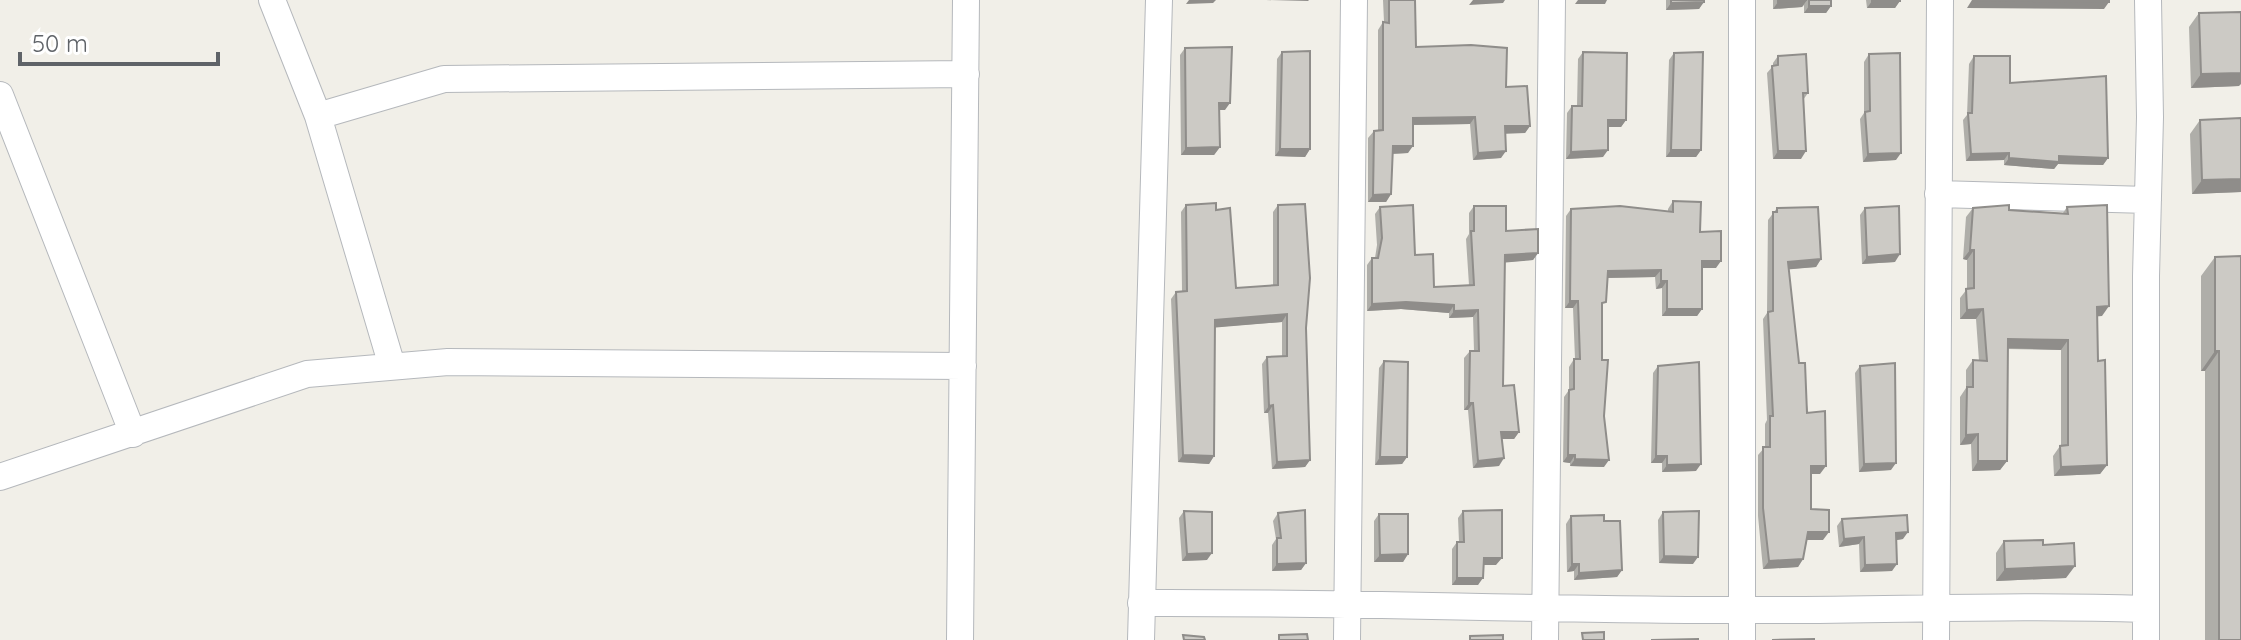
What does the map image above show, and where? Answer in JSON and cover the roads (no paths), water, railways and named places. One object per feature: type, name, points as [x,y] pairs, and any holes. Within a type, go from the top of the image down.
[{"type":"street","points":[[272,0],[318,116],[392,366]]},
{"type":"street","points":[[960,640],[966,0]]},
{"type":"street","points":[[1141,640],[1159,0]]},
{"type":"street","points":[[1347,640],[1354,0]]},
{"type":"street","points":[[1545,640],[1552,0]]},
{"type":"street","points":[[1742,0],[1742,640]]},
{"type":"street","points":[[1936,640],[1940,0]]},
{"type":"street","points":[[2146,640],[2148,0]]},
{"type":"street","points":[[318,116],[444,79],[966,74]]},
{"type":"street","points":[[0,95],[133,434]]},
{"type":"street","points":[[1938,194],[2148,200]]},
{"type":"street","points":[[0,477],[307,374],[448,362],[963,366]]},
{"type":"street","points":[[1141,603],[1347,602],[1742,610],[1936,606],[2146,609]]}]
